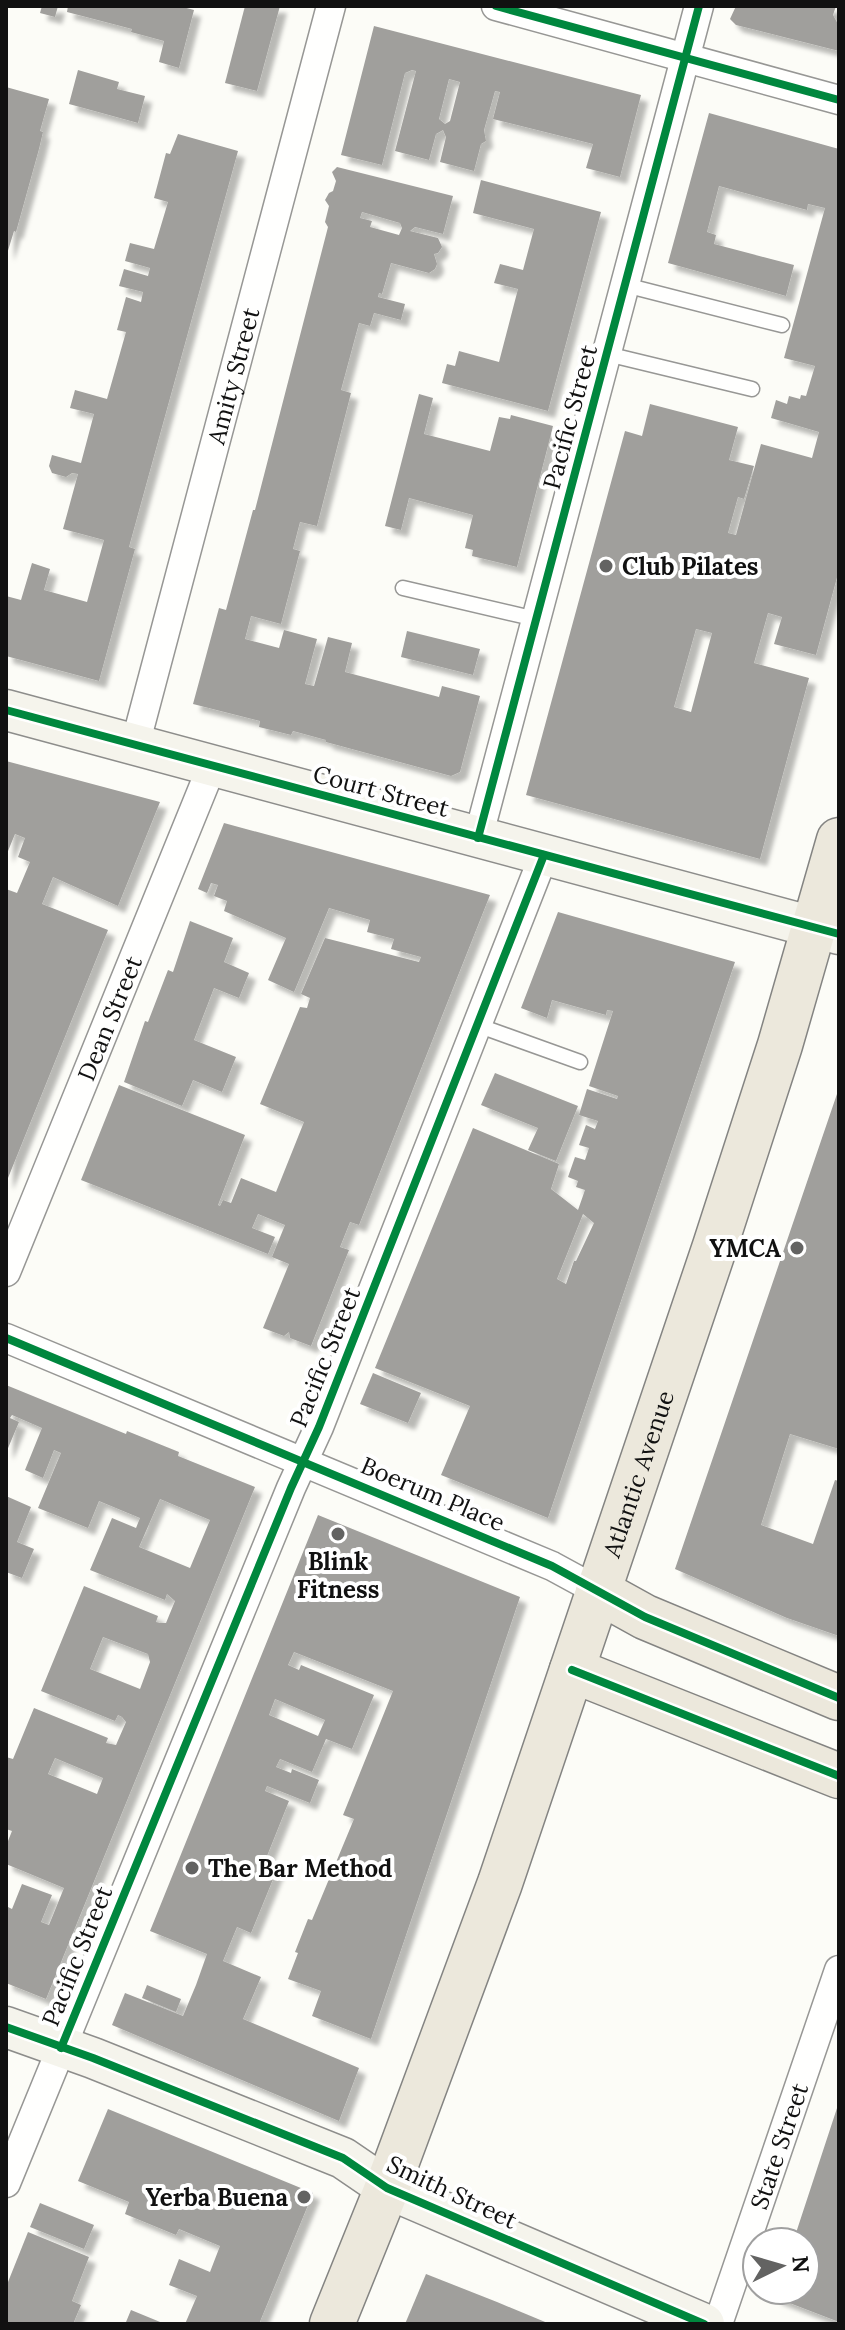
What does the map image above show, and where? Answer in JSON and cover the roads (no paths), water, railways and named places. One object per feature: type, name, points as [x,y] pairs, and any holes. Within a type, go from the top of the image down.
[{"type":"main road","name":"Atlantic Avenue","points":[[332,2324],[387,2188],[500,1883],[715,1246],[827,931],[839,840]]},
{"type":"main road","name":"Boerum Place","points":[[598,1591],[645,1617],[839,1698]]},
{"type":"main road","points":[[572,1670],[839,1776]]},
{"type":"street","name":"Amity Street","points":[[135,745],[331,6]]},
{"type":"street","points":[[496,6],[839,100]]},
{"type":"street","name":"Pacific Street","points":[[478,838],[699,6]]},
{"type":"street","name":"Court Street","points":[[6,710],[827,931]]},
{"type":"street","name":"Dean Street","points":[[6,1272],[212,766]]},
{"type":"street","name":"Pacific Street","points":[[6,2183],[319,1427],[544,855]]},
{"type":"street","name":"Boerum Place","points":[[6,1338],[552,1566],[598,1591]]},
{"type":"street","name":"State Street","points":[[718,2324],[839,1970]]},
{"type":"street","name":"Smith Street","points":[[6,2027],[343,2158],[387,2188],[704,2324]]},
{"type":"lane","points":[[625,285],[782,325]]},
{"type":"lane","points":[[607,354],[752,389]]},
{"type":"lane","points":[[403,588],[536,619]]},
{"type":"lane","points":[[477,1025],[580,1062]]},
{"type":"place","name":"Club Pilates","points":[[606,566]]},
{"type":"place","name":"YMCA","points":[[797,1248]]},
{"type":"place","name":"Blink Fitness","points":[[338,1534]]},
{"type":"place","name":"The Bar Method","points":[[192,1868]]},
{"type":"place","name":"Yerba Buena","points":[[304,2197]]}]
